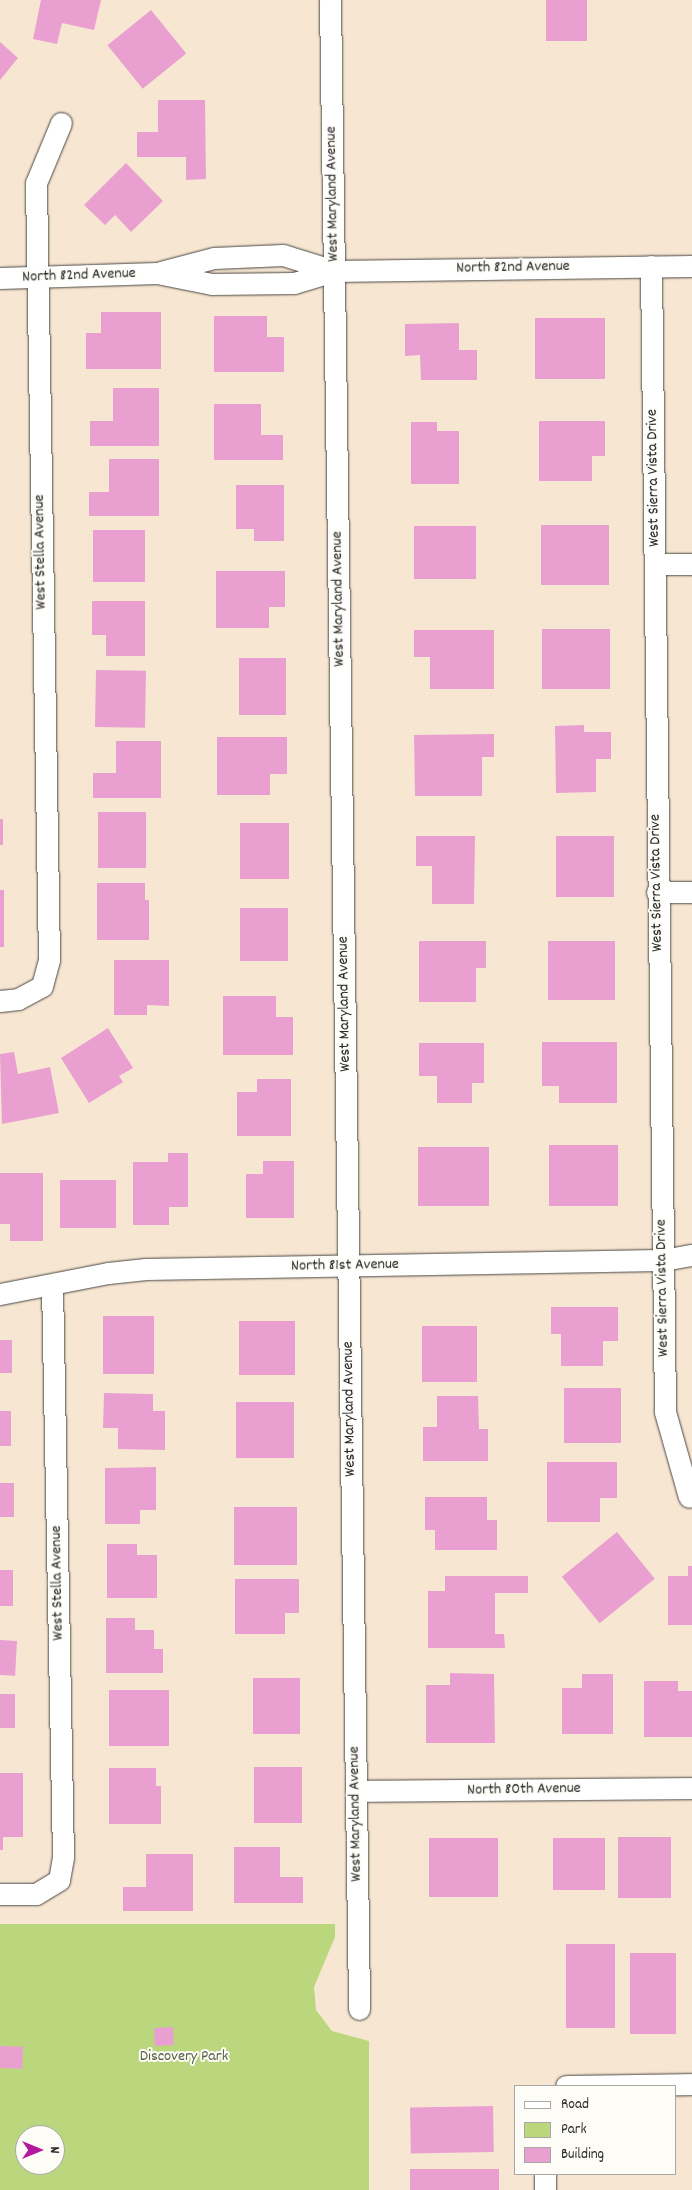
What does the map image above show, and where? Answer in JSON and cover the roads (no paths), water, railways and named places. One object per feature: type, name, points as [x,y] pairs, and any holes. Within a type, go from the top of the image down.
[{"type":"street","name":"West Maryland Avenue","points":[[330,0],[359,2009]]},
{"type":"street","name":"West Stella Avenue","points":[[0,1001],[18,999],[42,986],[49,960],[35,277],[36,183],[61,123]]},
{"type":"street","name":"North 82nd Avenue","points":[[0,278],[158,273],[214,258],[283,255],[334,271]]},
{"type":"street","name":"West Sierra Vista Drive","points":[[651,266],[657,892],[665,1412],[689,1497]]},
{"type":"street","name":"North 82nd Avenue","points":[[158,273],[212,284],[294,283],[334,271],[692,266]]},
{"type":"street","points":[[655,564],[692,564]]},
{"type":"street","points":[[657,892],[692,892]]},
{"type":"street","name":"North 81st Avenue","points":[[0,1294],[52,1286],[108,1273],[146,1269],[663,1260],[692,1255]]},
{"type":"street","name":"West Stella Avenue","points":[[0,1894],[36,1894],[60,1880],[63,1857],[52,1286]]},
{"type":"street","name":"North 80th Avenue","points":[[356,1791],[692,1788]]},
{"type":"street","points":[[629,2085],[692,2084]]},
{"type":"street","points":[[544,2175],[545,2190]]},
{"type":"park label","name":"Discovery Park","points":[[184,2057]]}]
